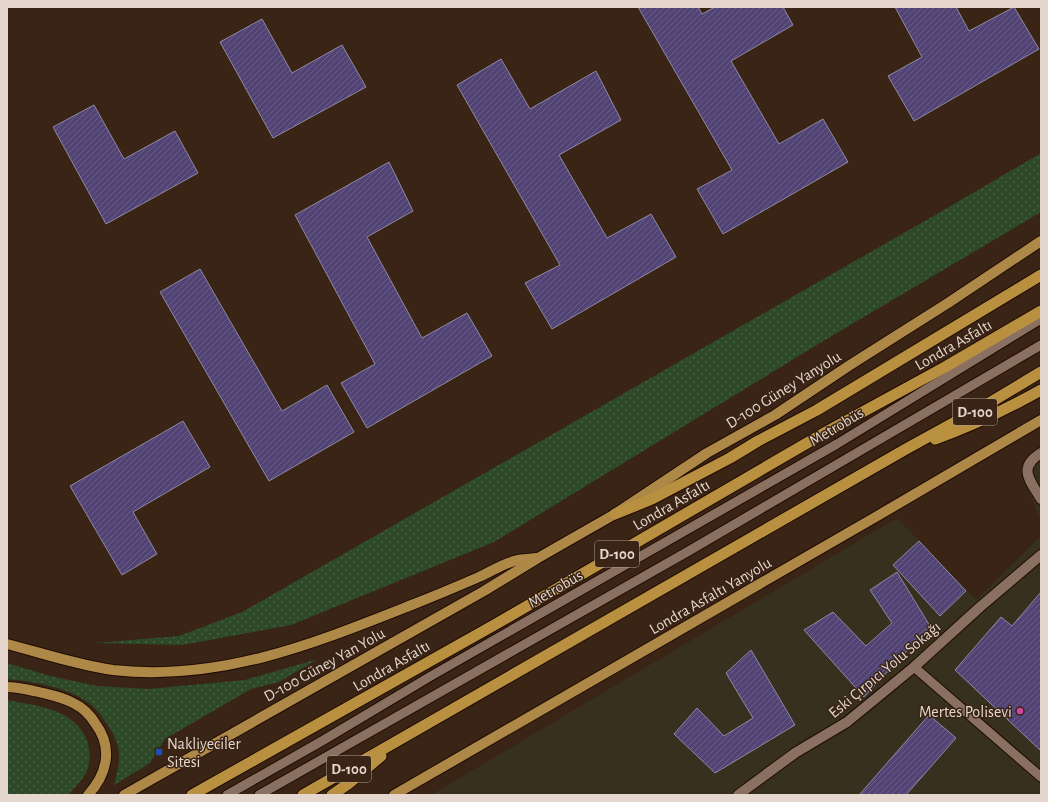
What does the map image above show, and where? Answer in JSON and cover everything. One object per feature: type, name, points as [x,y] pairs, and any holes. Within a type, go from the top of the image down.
[{"type":"highway","points":[[615,514],[652,499],[817,410],[1041,275]]},
{"type":"highway","name":"Londra Asfaltı","points":[[192,795],[503,620],[826,432],[945,367],[1041,311]]},
{"type":"highway","name":"D-100","points":[[303,795],[906,449],[986,405],[1041,372]]},
{"type":"highway","points":[[906,449],[959,431],[1016,404],[1041,390]]},
{"type":"highway","points":[[332,795],[348,784],[394,743]]},
{"type":"main road","name":"D-100 Güney Yanyolu","points":[[538,558],[615,514],[707,453],[775,415],[1041,241]]},
{"type":"main road","name":"Londra Asfaltı Yanyolu","points":[[394,795],[1041,420]]},
{"type":"main road","points":[[7,644],[72,662],[113,670],[184,671],[215,667],[252,661],[293,650],[410,606],[516,560],[538,558]]},
{"type":"main road","name":"D-100 Güney Yan Yolu","points":[[124,795],[484,591],[538,558]]},
{"type":"main road","points":[[7,687],[62,698],[76,705],[90,716],[101,731],[107,748],[106,762],[100,777],[88,795]]},
{"type":"street","points":[[1041,453],[1033,458],[1027,467],[1028,479],[1041,499]]},
{"type":"street","name":"Eski Çırpıcı Yolu Sokağı","points":[[738,795],[795,753],[847,722],[914,667],[980,607],[1041,555]]},
{"type":"lane","name":"Metrobüs","points":[[227,795],[322,741],[431,676],[837,444],[1041,319]]},
{"type":"lane","points":[[259,795],[687,552],[1041,345]]},
{"type":"lane","points":[[914,667],[1041,778]]},
{"type":"shaded area","points":[[1041,456],[1041,521],[1020,469]]},
{"type":"shaded area","points":[[897,518],[976,600],[1041,536],[1041,795],[431,795]]},
{"type":"green space","points":[[1041,153],[1041,212],[820,343],[494,542],[291,625],[182,645],[95,643],[179,636],[242,612]]},
{"type":"green space","points":[[318,659],[279,682],[251,689],[165,739],[150,763],[114,785],[119,764],[116,741],[111,730],[102,717],[89,703],[78,696],[59,688],[27,681],[7,679],[7,663],[50,676],[97,686],[148,689],[245,680]]},
{"type":"green space","points":[[7,700],[55,711],[71,720],[83,733],[87,740],[89,749],[90,758],[88,768],[82,779],[68,795],[7,795]]},
{"type":"building","points":[[638,7],[698,7],[702,14],[715,7],[783,7],[793,25],[731,61],[779,144],[823,119],[848,162],[723,234],[697,189],[732,170]]},
{"type":"building","points":[[895,7],[956,7],[969,31],[1014,7],[1039,49],[914,121],[888,76],[922,57]]},
{"type":"building","points":[[262,19],[292,73],[342,45],[366,87],[273,138],[220,42]]},
{"type":"building","points":[[501,59],[530,109],[596,71],[621,120],[559,155],[607,238],[651,214],[676,257],[552,329],[525,283],[560,265],[457,85]]},
{"type":"building","points":[[94,105],[124,159],[175,131],[198,173],[106,224],[53,127]]},
{"type":"building","points":[[389,162],[413,211],[367,237],[422,338],[467,313],[492,356],[367,428],[341,383],[375,364],[295,215]]},
{"type":"building","points":[[200,269],[282,411],[327,385],[354,432],[269,481],[160,292]]},
{"type":"building","points":[[183,421],[210,467],[133,512],[157,554],[122,575],[70,486]]},
{"type":"building","points":[[919,541],[966,591],[940,616],[893,565]]},
{"type":"building","points":[[897,572],[930,626],[864,697],[804,630],[833,612],[866,646],[892,623],[870,590]]},
{"type":"building","name":"Mertes Polisevi","points":[[1041,592],[1041,751],[955,670],[1001,617],[1012,626]]},
{"type":"building","points":[[751,650],[795,725],[715,773],[674,734],[697,708],[724,736],[753,718],[726,673]]},
{"type":"building","points":[[929,715],[956,738],[906,795],[860,794]]},
{"type":"place","name":"Mertes Polisevi","points":[[1020,711]]},
{"type":"place","name":"Nakliyeciler Sitesi","points":[[159,752]]}]
